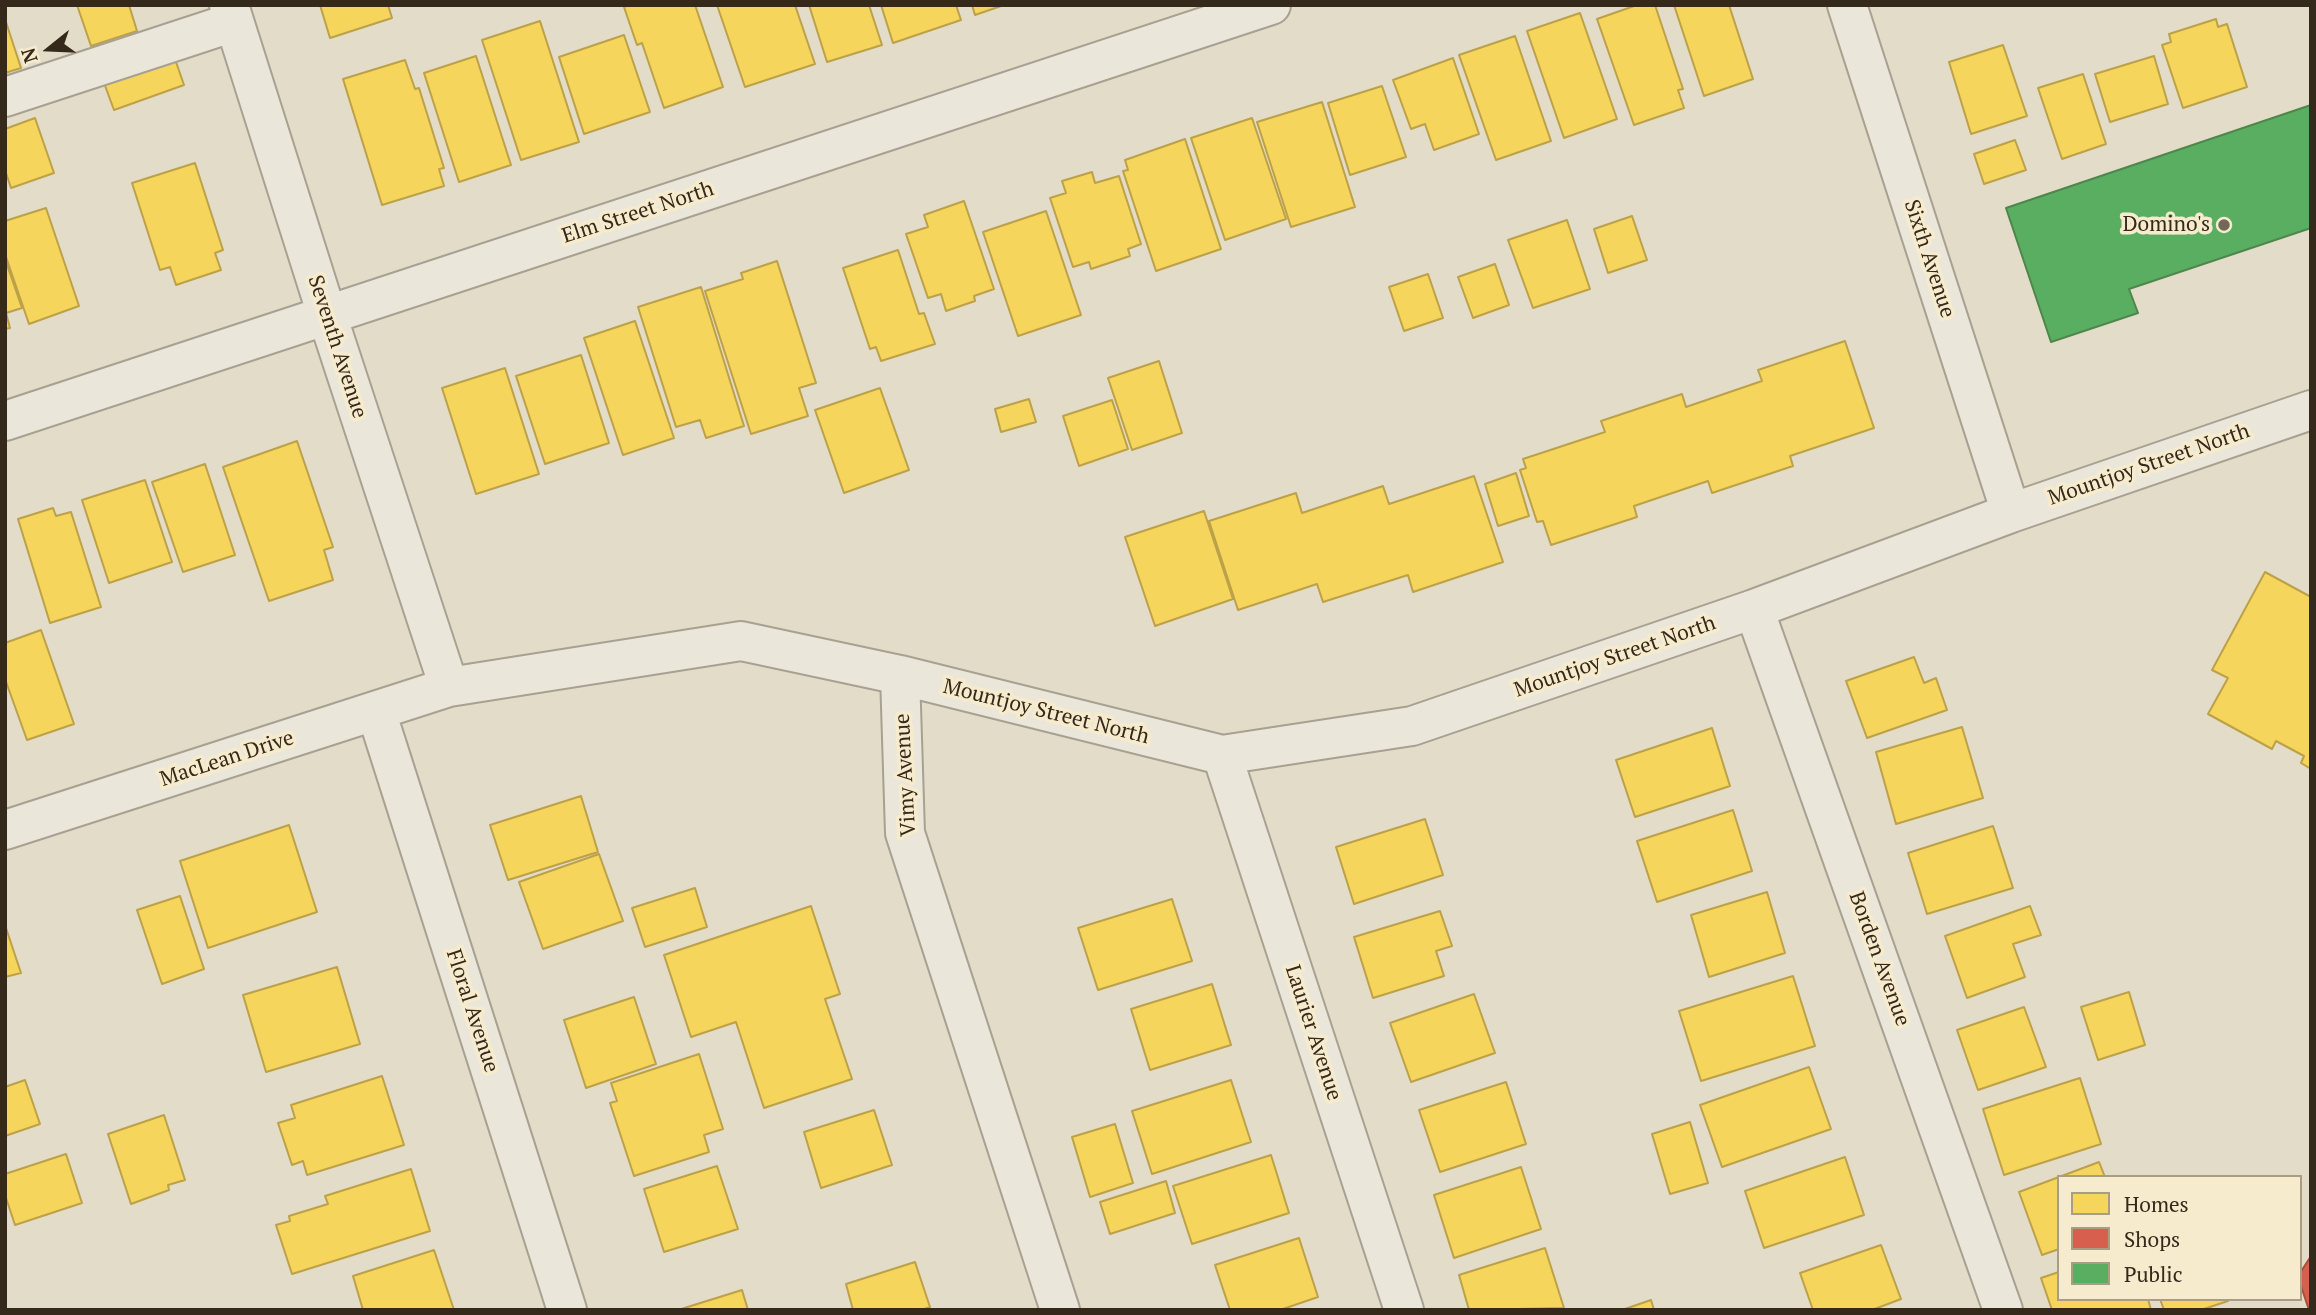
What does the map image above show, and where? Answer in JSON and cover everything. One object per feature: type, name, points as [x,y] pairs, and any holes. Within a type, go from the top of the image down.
[{"type":"street","name":"Elm Street North","points":[[5,421],[1271,5]]},
{"type":"street","name":"Sixth Avenue","points":[[1847,5],[2011,513]]},
{"type":"street","name":"Seventh Avenue","points":[[232,14],[449,687]]},
{"type":"street","points":[[5,97],[232,14]]},
{"type":"street","name":"Mountjoy Street North","points":[[901,675],[1222,755],[1412,726],[1754,609],[2011,513],[2311,410]]},
{"type":"street","name":"Borden Avenue","points":[[1754,609],[2003,1310]]},
{"type":"street","points":[[449,687],[741,641],[901,675]]},
{"type":"street","name":"Vimy Avenue","points":[[901,675],[905,833],[1060,1310]]},
{"type":"street","name":"MacLean Drive","points":[[5,830],[449,687]]},
{"type":"street","name":"Floral Avenue","points":[[376,711],[567,1310]]},
{"type":"street","name":"Laurier Avenue","points":[[1222,755],[1404,1310]]},
{"type":"building: Homes","points":[[77,5],[129,5],[137,31],[91,46]]},
{"type":"building: Homes","points":[[320,5],[388,5],[392,18],[330,38]]},
{"type":"building: Homes","points":[[695,5],[723,87],[664,108],[642,43],[637,45],[624,7]]},
{"type":"building: Homes","points":[[717,5],[795,5],[815,64],[745,87]]},
{"type":"building: Homes","points":[[809,5],[869,5],[882,45],[827,62]]},
{"type":"building: Homes","points":[[881,5],[956,5],[961,20],[893,43]]},
{"type":"building: Homes","points":[[972,5],[1004,5],[975,15]]},
{"type":"building: Homes","points":[[1637,5],[1655,5],[1683,89],[1678,90],[1684,108],[1634,125],[1597,19]]},
{"type":"building: Homes","points":[[1674,5],[1729,5],[1753,79],[1704,96]]},
{"type":"building: Homes","points":[[1580,13],[1617,119],[1564,138],[1527,31]]},
{"type":"building: Homes","points":[[5,19],[21,68],[5,73]]},
{"type":"building: Homes","points":[[2216,19],[2218,27],[2227,24],[2247,87],[2183,108],[2162,45],[2171,42],[2169,34]]},
{"type":"building: Homes","points":[[540,21],[579,142],[521,160],[482,40]]},
{"type":"building: Homes","points":[[624,35],[650,112],[584,134],[559,57]]},
{"type":"building: Homes","points":[[1515,36],[1551,141],[1496,160],[1459,55]]},
{"type":"building: Homes","points":[[2003,45],[2027,116],[1971,134],[1949,62]]},
{"type":"building: Homes","points":[[476,56],[511,165],[459,182],[424,73]]},
{"type":"building: Homes","points":[[2154,56],[2168,104],[2110,122],[2095,74]]},
{"type":"building: Homes","points":[[1453,58],[1479,134],[1434,150],[1425,124],[1411,129],[1393,80]]},
{"type":"building: Homes","points":[[175,59],[184,85],[114,110],[104,83]]},
{"type":"building: Homes","points":[[405,60],[415,89],[419,88],[444,168],[439,169],[444,186],[382,205],[343,79]]},
{"type":"building: Homes","points":[[2083,74],[2106,144],[2062,159],[2038,88]]},
{"type":"building: Homes","points":[[1382,86],[1406,157],[1350,175],[1328,103]]},
{"type":"building: Homes","points":[[1322,102],[1355,207],[1291,227],[1257,122]]},
{"type":"building: Homes","points":[[35,118],[54,173],[11,188],[5,170],[5,129]]},
{"type":"building: Homes","points":[[1252,118],[1286,219],[1225,240],[1191,138]]},
{"type":"building: Homes","points":[[1185,139],[1221,249],[1156,271],[1123,171],[1128,170],[1125,160]]},
{"type":"building: Homes","points":[[2015,140],[2026,170],[1984,184],[1974,154]]},
{"type":"building: Homes","points":[[195,163],[223,250],[215,253],[221,270],[176,285],[170,267],[160,270],[132,183]]},
{"type":"building: Homes","points":[[1092,172],[1095,183],[1119,176],[1141,244],[1128,249],[1130,256],[1091,269],[1089,262],[1073,267],[1050,198],[1066,193],[1062,181]]},
{"type":"building: Homes","points":[[964,201],[994,289],[974,296],[975,301],[946,311],[941,294],[928,298],[906,234],[928,227],[924,215]]},
{"type":"building: Homes","points":[[46,208],[79,306],[29,324],[5,254],[5,221]]},
{"type":"building: Homes","points":[[1046,211],[1081,315],[1018,336],[983,232]]},
{"type":"building: Homes","points":[[1632,216],[1647,260],[1608,273],[1594,229]]},
{"type":"building: Homes","points":[[1567,220],[1590,289],[1533,308],[1508,240]]},
{"type":"building: Homes","points":[[898,250],[919,314],[924,313],[935,344],[881,361],[876,347],[870,349],[843,268]]},
{"type":"building: Homes","points":[[5,259],[22,308],[6,313],[10,328],[5,329]]},
{"type":"building: Homes","points":[[777,261],[816,383],[799,388],[808,416],[751,434],[705,291],[743,279],[741,273]]},
{"type":"building: Homes","points":[[1495,264],[1509,305],[1473,318],[1458,277]]},
{"type":"building: Homes","points":[[1428,274],[1443,318],[1404,331],[1389,287]]},
{"type":"building: Homes","points":[[701,287],[744,426],[706,438],[700,420],[676,427],[638,307]]},
{"type":"building: Homes","points":[[635,321],[674,438],[623,455],[584,338]]},
{"type":"building: Homes","points":[[1845,341],[1874,428],[1790,456],[1793,466],[1712,493],[1708,481],[1634,506],[1637,517],[1551,545],[1543,521],[1537,522],[1520,470],[1526,468],[1523,459],[1605,432],[1601,421],[1682,394],[1686,407],[1762,381],[1758,370]]},
{"type":"building: Homes","points":[[581,355],[609,443],[545,464],[516,376]]},
{"type":"building: Homes","points":[[1159,361],[1182,433],[1132,450],[1108,378]]},
{"type":"building: Homes","points":[[505,368],[539,474],[476,494],[442,388]]},
{"type":"building: Homes","points":[[880,388],[909,470],[844,493],[815,410]]},
{"type":"building: Homes","points":[[1029,399],[1036,422],[1001,432],[995,409]]},
{"type":"building: Homes","points":[[1112,400],[1128,449],[1079,466],[1063,416]]},
{"type":"building: Homes","points":[[297,441],[333,547],[324,550],[333,580],[269,601],[223,467]]},
{"type":"building: Homes","points":[[205,464],[235,555],[183,572],[152,482]]},
{"type":"building: Homes","points":[[1516,473],[1529,516],[1498,526],[1485,484]]},
{"type":"building: Homes","points":[[1474,476],[1503,562],[1413,592],[1408,575],[1323,602],[1317,584],[1238,610],[1209,521],[1296,493],[1302,513],[1383,486],[1389,504]]},
{"type":"building: Homes","points":[[145,480],[172,562],[109,583],[82,500]]},
{"type":"building: Homes","points":[[53,508],[56,516],[71,512],[101,607],[50,623],[18,519]]},
{"type":"building: Homes","points":[[1204,511],[1233,599],[1155,626],[1125,537]]},
{"type":"building: Homes","points":[[2265,572],[2311,597],[2311,769],[2301,763],[2304,756],[2276,741],[2272,749],[2208,714],[2228,678],[2212,670]]},
{"type":"building: Homes","points":[[41,630],[74,724],[27,740],[5,679],[5,643]]},
{"type":"building: Homes","points":[[1914,657],[1924,683],[1936,678],[1947,710],[1867,738],[1846,681]]},
{"type":"building: Homes","points":[[1962,727],[1983,798],[1896,824],[1876,752]]},
{"type":"building: Homes","points":[[1712,728],[1730,786],[1635,817],[1616,760]]},
{"type":"building: Homes","points":[[581,796],[598,852],[508,880],[490,825]]},
{"type":"building: Homes","points":[[1733,810],[1752,871],[1657,902],[1637,841]]},
{"type":"building: Homes","points":[[1425,819],[1443,875],[1354,904],[1336,847]]},
{"type":"building: Homes","points":[[289,825],[317,912],[208,948],[180,861]]},
{"type":"building: Homes","points":[[1993,826],[2013,888],[1927,914],[1908,853]]},
{"type":"building: Homes","points":[[599,854],[623,921],[543,949],[519,882]]},
{"type":"building: Homes","points":[[695,888],[707,927],[645,947],[632,908]]},
{"type":"building: Homes","points":[[1767,892],[1785,953],[1709,977],[1691,915]]},
{"type":"building: Homes","points":[[180,896],[204,969],[162,984],[137,910]]},
{"type":"building: Homes","points":[[1172,899],[1192,961],[1098,990],[1078,928]]},
{"type":"building: Homes","points":[[811,906],[840,994],[825,999],[852,1079],[764,1108],[736,1022],[691,1037],[664,955]]},
{"type":"building: Homes","points":[[2030,906],[2041,935],[2013,944],[2025,977],[1967,998],[1945,936]]},
{"type":"building: Homes","points":[[1440,911],[1452,946],[1436,951],[1444,976],[1373,998],[1354,937]]},
{"type":"building: Homes","points":[[5,925],[21,973],[5,977]]},
{"type":"building: Homes","points":[[337,967],[360,1044],[266,1072],[243,995]]},
{"type":"building: Homes","points":[[1793,976],[1815,1046],[1701,1081],[1679,1011]]},
{"type":"building: Homes","points":[[1212,984],[1231,1045],[1150,1070],[1131,1009]]},
{"type":"building: Homes","points":[[2129,992],[2145,1045],[2098,1060],[2081,1007]]},
{"type":"building: Homes","points":[[1474,994],[1495,1053],[1411,1082],[1390,1023]]},
{"type":"building: Homes","points":[[634,997],[656,1064],[586,1088],[564,1020]]},
{"type":"building: Homes","points":[[2024,1007],[2046,1067],[1978,1090],[1957,1030]]},
{"type":"building: Homes","points":[[699,1054],[723,1129],[704,1135],[709,1152],[634,1176],[610,1103],[617,1101],[611,1083]]},
{"type":"building: Homes","points":[[1809,1067],[1831,1129],[1722,1167],[1700,1105]]},
{"type":"building: Homes","points":[[382,1076],[404,1145],[307,1175],[303,1161],[292,1165],[278,1123],[295,1118],[291,1105]]},
{"type":"building: Homes","points":[[2080,1078],[2101,1144],[2004,1175],[1983,1109]]},
{"type":"building: Homes","points":[[25,1080],[40,1124],[5,1136],[5,1087]]},
{"type":"building: Homes","points":[[1231,1080],[1251,1142],[1152,1174],[1132,1111]]},
{"type":"building: Homes","points":[[1506,1082],[1526,1144],[1440,1172],[1419,1110]]},
{"type":"building: Homes","points":[[874,1110],[892,1165],[821,1188],[804,1132]]},
{"type":"building: Homes","points":[[164,1115],[185,1180],[168,1185],[169,1190],[131,1204],[108,1134]]},
{"type":"building: Homes","points":[[1690,1122],[1708,1183],[1670,1194],[1652,1134]]},
{"type":"building: Homes","points":[[1115,1124],[1133,1183],[1090,1197],[1072,1137]]},
{"type":"building: Homes","points":[[66,1154],[82,1203],[15,1225],[5,1195],[5,1174]]},
{"type":"building: Homes","points":[[1271,1155],[1289,1213],[1192,1244],[1173,1186]]},
{"type":"building: Homes","points":[[1845,1157],[1864,1215],[1764,1248],[1745,1191]]},
{"type":"building: Homes","points":[[2099,1162],[2104,1175],[2064,1175]]},
{"type":"building: Homes","points":[[717,1166],[738,1229],[664,1252],[644,1189]]},
{"type":"building: Homes","points":[[1521,1167],[1541,1229],[1454,1258],[1434,1195]]},
{"type":"building: Homes","points":[[411,1169],[430,1231],[292,1274],[276,1225],[290,1221],[289,1216],[328,1204],[325,1196]]},
{"type":"building: Homes","points":[[2057,1178],[2057,1250],[2042,1255],[2019,1192]]},
{"type":"building: Homes","points":[[1166,1181],[1175,1213],[1110,1234],[1100,1202]]},
{"type":"building: Homes","points":[[1299,1238],[1318,1297],[1280,1310],[1230,1310],[1215,1265]]},
{"type":"building: Homes","points":[[1881,1245],[1901,1299],[1872,1310],[1813,1310],[1800,1273]]},
{"type":"building: Homes","points":[[1545,1248],[1564,1308],[1469,1310],[1459,1275]]},
{"type":"building: Homes","points":[[434,1250],[454,1310],[363,1310],[353,1276]]},
{"type":"building: Homes","points":[[915,1262],[930,1307],[922,1310],[853,1310],[846,1284]]},
{"type":"building: Homes","points":[[2057,1273],[2057,1301],[2149,1301],[2151,1310],[2052,1310],[2041,1278]]},
{"type":"building: Homes","points":[[742,1290],[748,1310],[678,1310]]},
{"type":"building: Homes","points":[[1651,1300],[1654,1310],[1622,1310]]},
{"type":"building: Homes","points":[[2161,1301],[2228,1301],[2201,1310],[2164,1310]]},
{"type":"building: Shops","points":[[2311,1256],[2311,1310],[2302,1289],[2302,1270]]},
{"type":"building: Public","points":[[2311,105],[2311,228],[2129,289],[2138,313],[2051,342],[2006,208]]},
{"type":"place","name":"Domino's","points":[[2224,225]]}]
